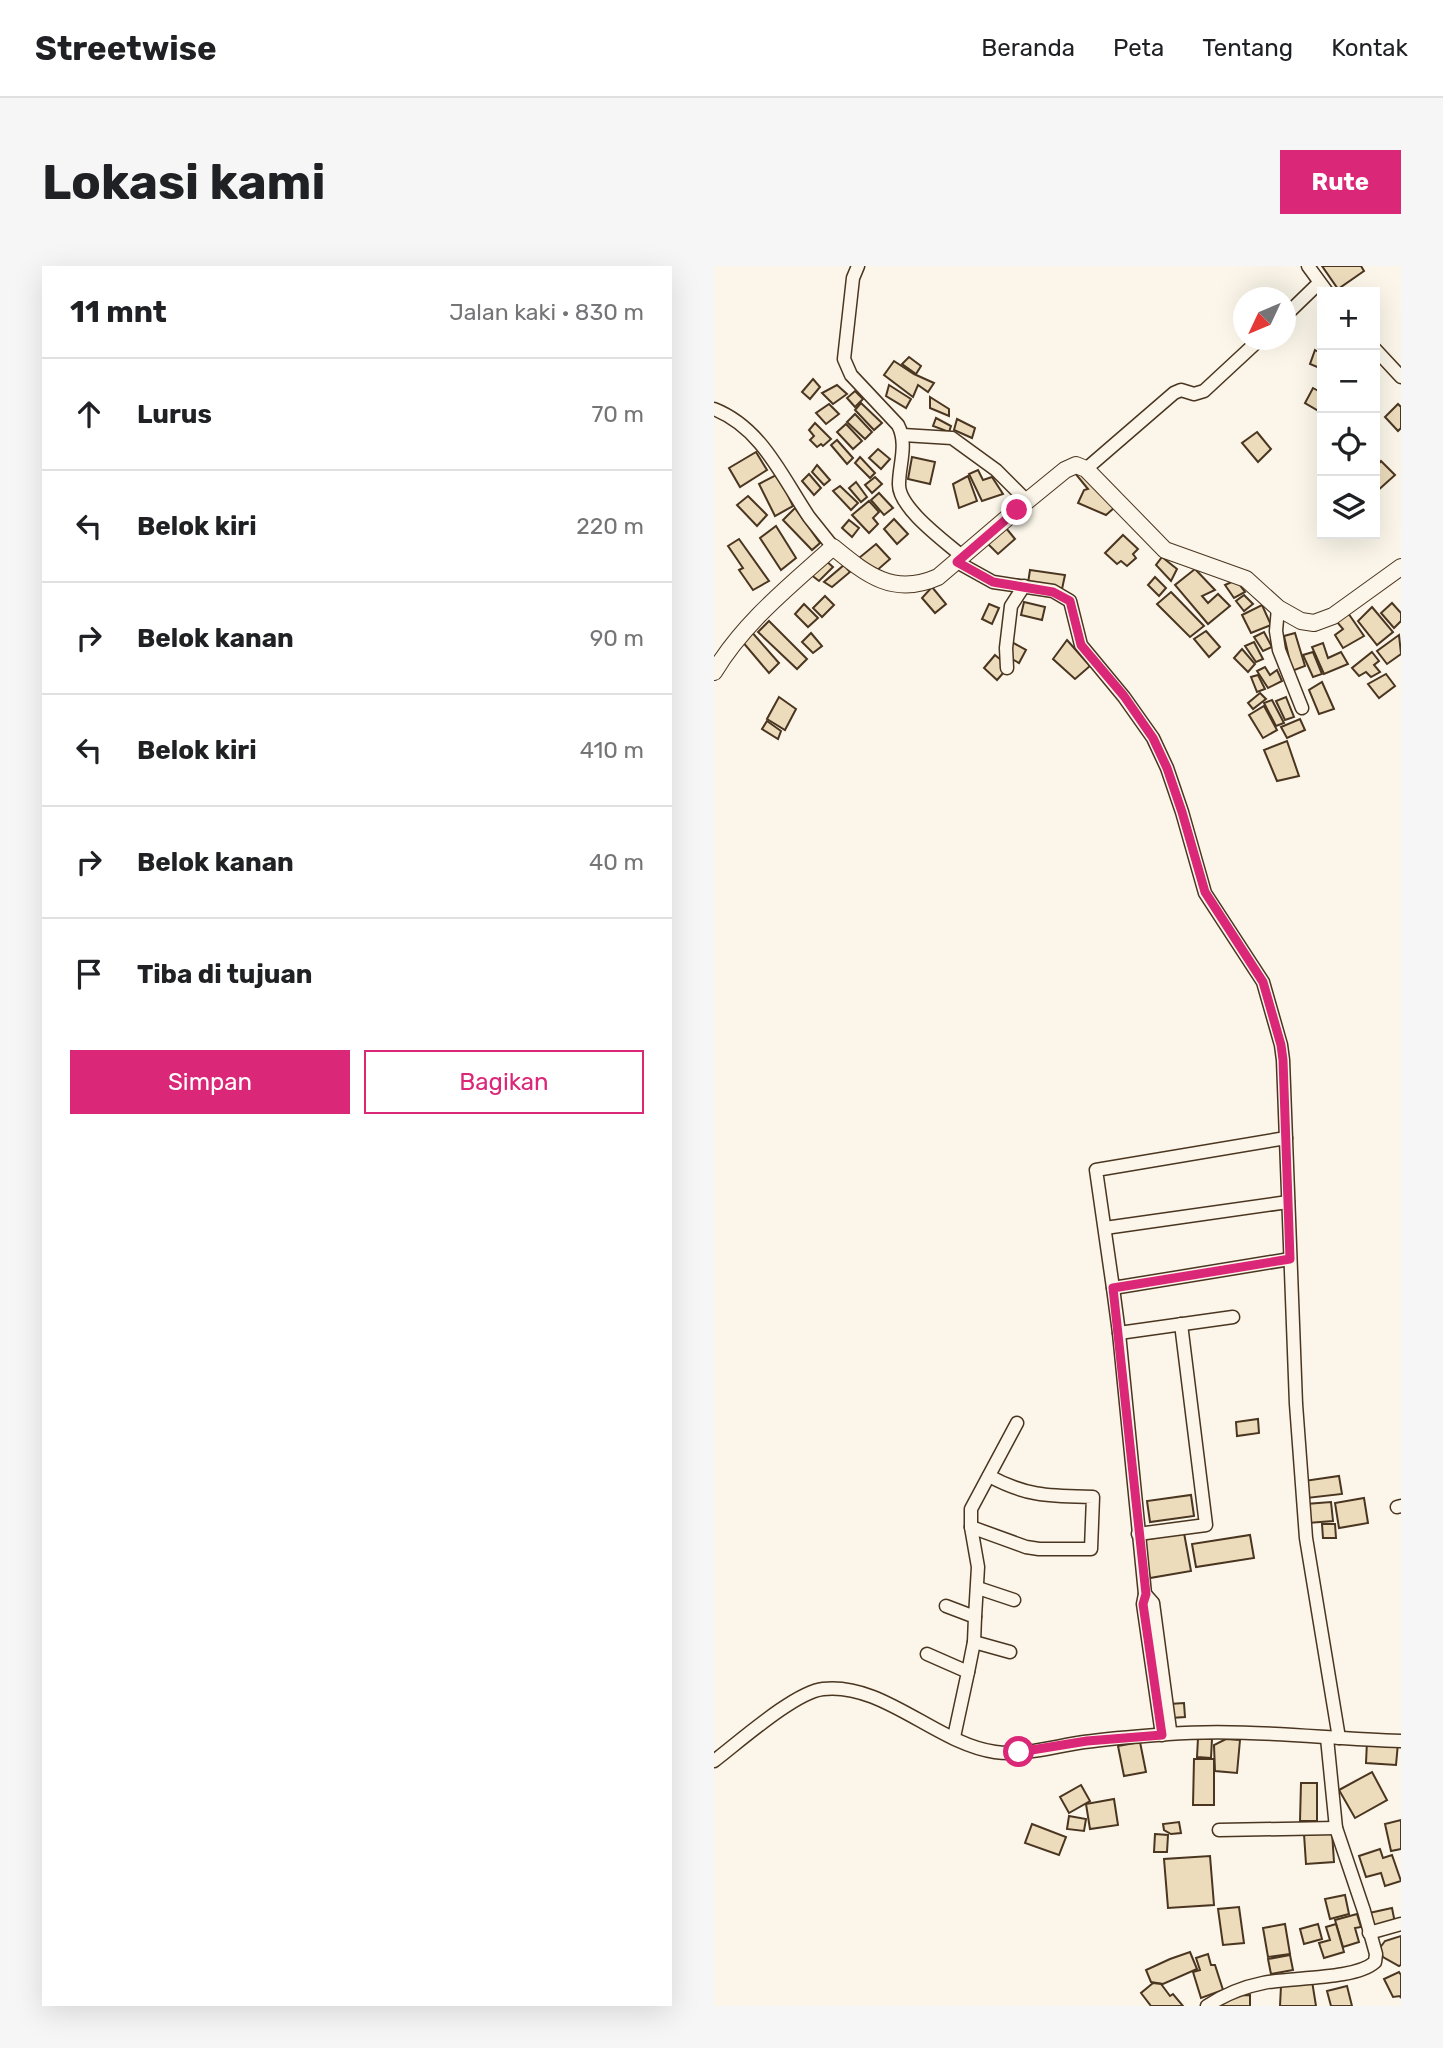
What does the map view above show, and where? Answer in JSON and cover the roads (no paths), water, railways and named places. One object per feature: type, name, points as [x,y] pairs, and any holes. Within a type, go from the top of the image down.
[{"type":"street","points":[[858,266],[853,278],[844,359],[851,375],[898,425],[903,435],[898,486],[901,496],[960,560],[993,582],[1053,592],[1070,601],[1081,645],[1139,716],[1158,748],[1182,812],[1205,892],[1263,982],[1281,1045],[1296,1404],[1306,1538],[1333,1738],[1336,1828],[1376,1954],[1375,1962],[1370,1967],[1334,1975],[1263,1983],[1237,1990],[1207,2006]]},
{"type":"street","points":[[1308,266],[1322,287]]},
{"type":"street","points":[[1296,308],[1317,292]]},
{"type":"street","points":[[1086,469],[1174,393],[1181,390],[1194,394],[1204,391],[1248,350]]},
{"type":"street","points":[[1376,350],[1401,377]]},
{"type":"street","points":[[714,409],[738,422],[752,435],[782,472],[809,517],[833,547],[862,571],[881,581],[897,585],[925,583],[938,577],[1027,501],[1072,466],[1080,465],[1166,550],[1246,579],[1278,608],[1301,621],[1314,623],[1334,616],[1401,567]]},
{"type":"street","points":[[903,435],[953,438],[996,470],[1027,501]]},
{"type":"street","points":[[714,671],[749,623],[833,547]]},
{"type":"street","points":[[1007,668],[1006,648],[1011,606],[1024,586]]},
{"type":"street","points":[[1278,608],[1276,631],[1279,650],[1302,708]]},
{"type":"street","points":[[1166,1734],[1153,1602],[1146,1594],[1138,1534],[1119,1333],[1096,1170],[1286,1138]]},
{"type":"street","points":[[1105,1228],[1288,1202]]},
{"type":"street","points":[[1113,1288],[1290,1259]]},
{"type":"street","points":[[1119,1333],[1233,1317]]},
{"type":"street","points":[[1138,1534],[1206,1525],[1181,1324]]},
{"type":"street","points":[[954,1737],[974,1642],[978,1567],[971,1527],[971,1509],[1017,1423]]},
{"type":"street","points":[[971,1527],[1026,1547],[1091,1549],[1094,1497],[1032,1494],[1019,1491],[989,1476]]},
{"type":"street","points":[[978,1588],[1014,1600]]},
{"type":"street","points":[[946,1606],[975,1618]]},
{"type":"street","points":[[974,1642],[1010,1652]]},
{"type":"street","points":[[926,1654],[968,1672]]},
{"type":"street","points":[[714,1761],[808,1692],[841,1688],[878,1699],[984,1749],[1019,1752],[1087,1741],[1217,1732],[1401,1741]]},
{"type":"street","points":[[1219,1830],[1336,1828]]},
{"type":"street","points":[[1369,1933],[1401,1924]]}]
